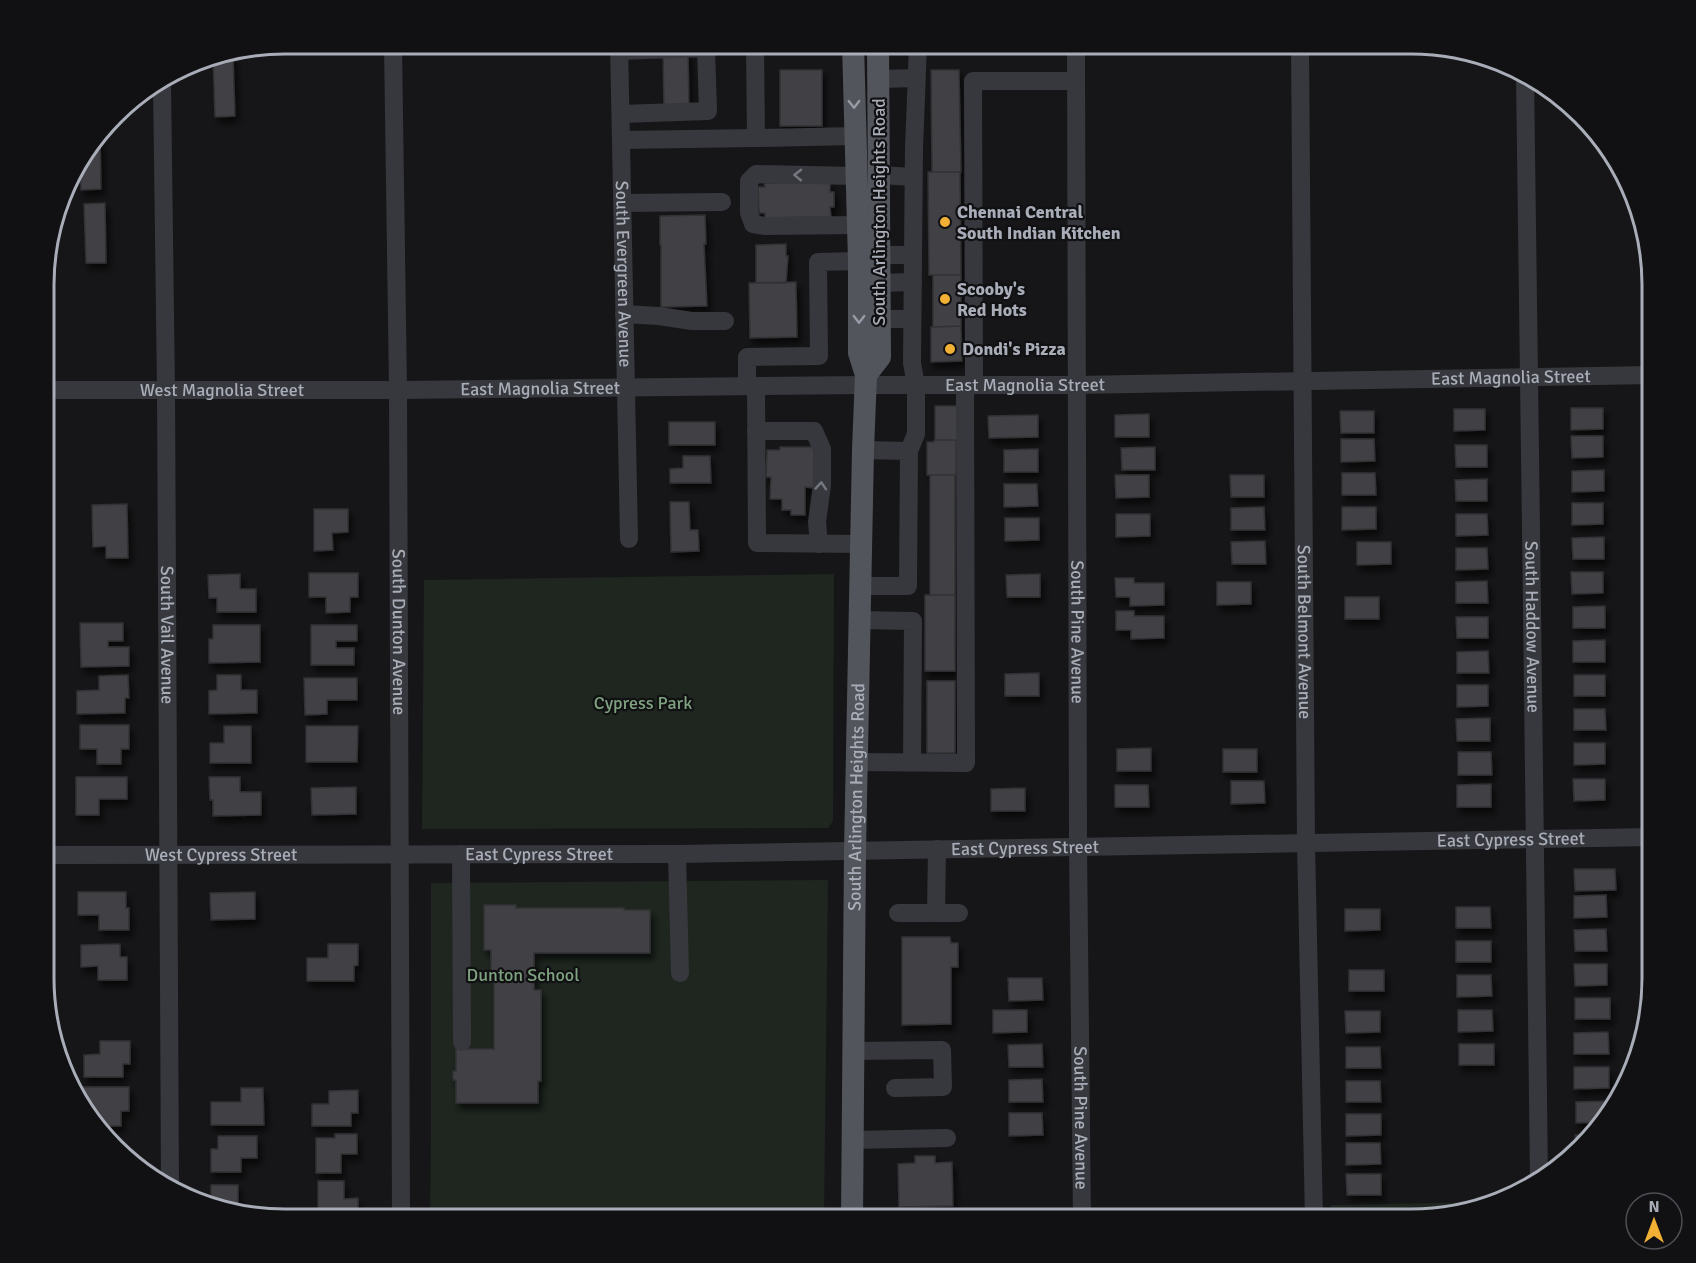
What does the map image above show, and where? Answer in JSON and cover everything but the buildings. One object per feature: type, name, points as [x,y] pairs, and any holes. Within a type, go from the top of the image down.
[{"type":"main road","name":"South Arlington Heights Road","points":[[853,54],[858,225],[879,284],[880,357],[866,380]]},
{"type":"main road","name":"South Arlington Heights Road","points":[[852,1209],[855,851],[866,380],[859,353],[880,175],[878,54]]},
{"type":"street","name":"South Dunton Avenue","points":[[393,54],[398,390],[401,1209]]},
{"type":"street","name":"South Evergreen Avenue","points":[[619,54],[629,539]]},
{"type":"street","points":[[621,114],[708,111],[706,54]]},
{"type":"street","points":[[755,54],[756,138]]},
{"type":"street","points":[[860,586],[908,586],[909,451],[916,434],[912,319],[917,54]]},
{"type":"street","name":"South Pine Avenue","points":[[1076,54],[1078,847],[1082,1209]]},
{"type":"street","name":"South Belmont Avenue","points":[[1300,54],[1306,843],[1314,1209]]},
{"type":"street","points":[[879,79],[916,78]]},
{"type":"street","points":[[857,762],[966,763],[973,81],[1075,81]]},
{"type":"street","name":"South Haddow Avenue","points":[[1525,85],[1539,1170]]},
{"type":"street","name":"South Vail Avenue","points":[[162,90],[170,1178]]},
{"type":"street","points":[[621,140],[855,136]]},
{"type":"street","points":[[856,176],[756,174],[749,181],[749,213],[753,224],[765,226],[858,225]]},
{"type":"street","points":[[880,175],[914,177]]},
{"type":"street","points":[[623,203],[722,202]]},
{"type":"street","points":[[861,544],[757,543],[756,430],[747,357],[819,356],[818,262],[913,255]]},
{"type":"street","points":[[879,284],[913,282]]},
{"type":"street","points":[[624,314],[692,321],[725,321]]},
{"type":"street","points":[[880,319],[912,319]]},
{"type":"street","name":"East Magnolia Street","points":[[398,390],[751,386],[866,380],[916,385],[1076,385],[1642,375]]},
{"type":"street","name":"West Magnolia Street","points":[[54,390],[398,390]]},
{"type":"street","points":[[756,430],[814,431],[822,448],[822,485],[816,522],[819,544]]},
{"type":"street","points":[[863,450],[909,451]]},
{"type":"street","points":[[860,620],[913,621],[912,762]]},
{"type":"street","name":"East Cypress Street","points":[[398,854],[676,854],[1642,837]]},
{"type":"street","points":[[936,913],[937,849]]},
{"type":"street","name":"West Cypress Street","points":[[54,855],[398,854]]},
{"type":"street","points":[[461,854],[462,1042]]},
{"type":"street","points":[[676,854],[680,973]]},
{"type":"street","points":[[898,913],[959,913]]},
{"type":"street","points":[[853,1051],[942,1050],[943,1087],[895,1088]]},
{"type":"street","points":[[852,1140],[947,1138]]},
{"type":"green space","name":"Cypress Park","points":[[834,574],[833,821],[828,828],[422,829],[424,580]]},
{"type":"green space","name":"Dunton School","points":[[828,880],[824,1209],[430,1209],[431,883]]},
{"type":"green space","points":[[1466,1202],[1426,1209],[1331,1209],[1331,1205]]},
{"type":"place","name":"Chennai Central South Indian Kitchen","points":[[945,222]]},
{"type":"place","name":"Scooby's Red Hots","points":[[945,299]]},
{"type":"place","name":"Dondi's Pizza","points":[[950,349]]}]
